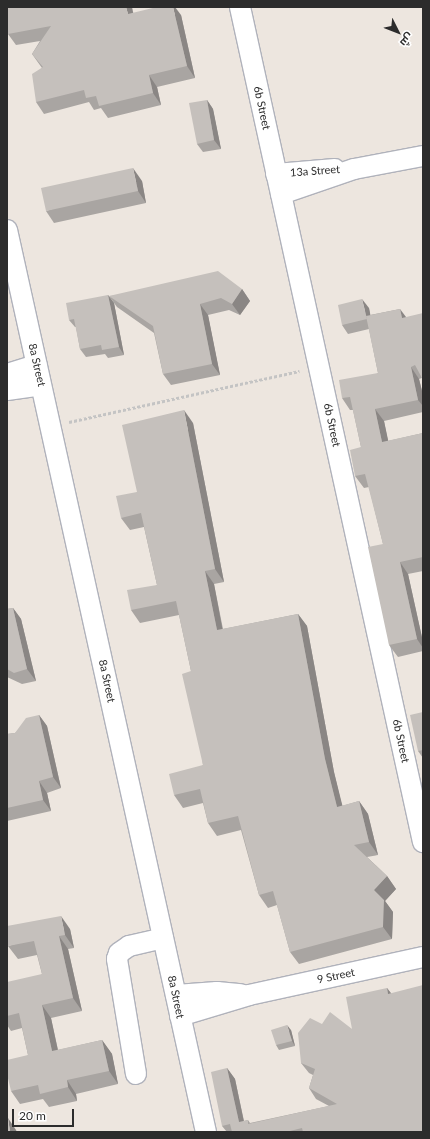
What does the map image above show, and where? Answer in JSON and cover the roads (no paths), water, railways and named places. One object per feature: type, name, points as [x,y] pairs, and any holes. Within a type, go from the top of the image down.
[{"type":"street","name":"6b Street","points":[[240,7],[423,842]]},
{"type":"street","name":"13a Street","points":[[281,194],[354,169],[420,155]]},
{"type":"street","name":"13a Street","points":[[276,174],[354,169]]},
{"type":"street","name":"8a Street","points":[[7,230],[206,1132]]},
{"type":"street","points":[[7,374],[37,365]]},
{"type":"street","points":[[7,390],[41,385]]},
{"type":"street","points":[[136,1074],[117,959],[119,953],[129,946],[163,938]]},
{"type":"street","name":"9 Street","points":[[180,1016],[249,995],[423,957]]},
{"type":"street","name":"9 Street","points":[[176,995],[217,992],[249,995]]}]
